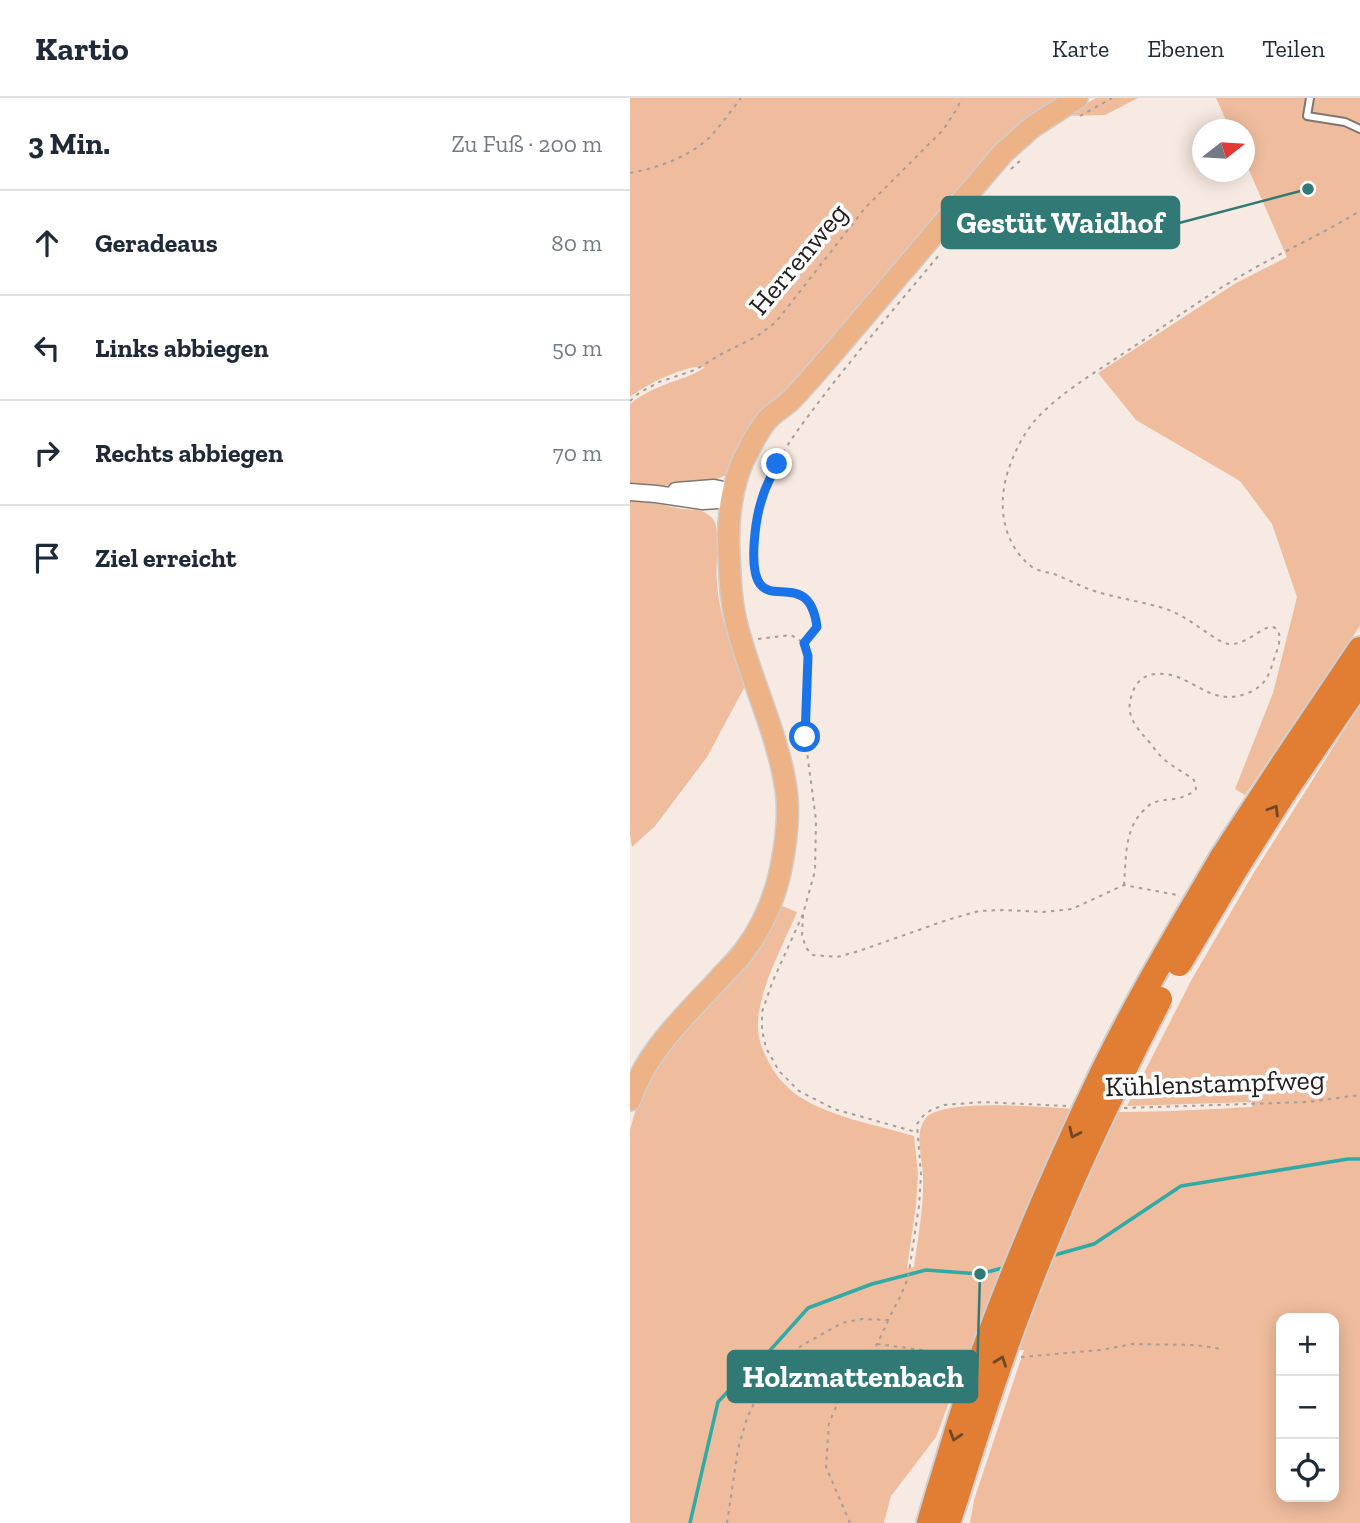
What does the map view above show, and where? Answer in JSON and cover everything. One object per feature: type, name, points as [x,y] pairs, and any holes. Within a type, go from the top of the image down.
[{"type":"highway","points":[[929,1523],[948,1492],[1066,1195],[1118,1080],[1229,862],[1301,735],[1360,649]]},
{"type":"highway","points":[[1229,862],[1282,796],[1360,682]]},
{"type":"highway","points":[[948,1492],[948,1523]]},
{"type":"main road","points":[[630,1100],[645,1065],[744,951],[759,928],[771,901],[786,844],[786,791],[779,755],[741,641],[732,602],[728,528],[733,492],[743,460],[767,420],[790,401],[1003,153],[1031,128],[1077,98]]},
{"type":"main road","points":[[729,556],[737,535],[749,476],[790,401]]},
{"type":"main road","points":[[733,492],[749,476]]},
{"type":"street","points":[[656,494],[714,488],[733,492]]},
{"type":"street","points":[[630,492],[703,501],[718,500],[733,492]]},
{"type":"street","points":[[703,501],[720,515],[728,528]]},
{"type":"lane","points":[[1310,98],[1307,116],[1345,122],[1360,129]]},
{"type":"path","points":[[630,173],[680,158],[709,138],[741,98]]},
{"type":"path","name":"Herrenweg","points":[[630,401],[659,382],[695,370],[756,337],[776,322],[865,208],[943,130],[961,98]]},
{"type":"path","points":[[1005,176],[1021,159]]},
{"type":"path","points":[[1124,885],[1128,838],[1137,817],[1151,803],[1178,799],[1196,789],[1194,780],[1164,760],[1134,725],[1129,712],[1135,684],[1144,676],[1171,675],[1215,696],[1229,698],[1246,694],[1260,687],[1269,677],[1279,634],[1277,629],[1271,626],[1237,645],[1225,643],[1184,616],[1164,608],[1100,593],[1033,568],[1017,550],[1006,530],[1002,511],[1008,471],[1031,425],[1081,382],[1233,280],[1360,211]]},
{"type":"path","points":[[804,643],[817,627],[810,605],[803,597],[789,591],[770,591],[760,585],[755,571],[753,547],[761,499],[777,464],[799,428],[846,366],[939,254]]},
{"type":"path","points":[[741,641],[791,635],[804,643],[808,656],[805,737],[816,820],[815,871],[803,914],[762,1012],[766,1048],[779,1071],[799,1091],[834,1109],[917,1133]]},
{"type":"path","points":[[803,914],[802,935],[806,948],[813,954],[837,957],[979,911],[1043,912],[1072,909],[1124,885],[1181,896]]},
{"type":"path","name":"Kühlenstampfweg","points":[[1121,1108],[1308,1102],[1360,1095]]},
{"type":"path","points":[[850,1523],[826,1467],[829,1423],[844,1389],[877,1344],[908,1278],[919,1206],[917,1124],[931,1110],[944,1105],[982,1102],[1071,1106]]},
{"type":"path","points":[[727,1523],[738,1449],[747,1418],[761,1389],[780,1364],[801,1346],[842,1323],[862,1319],[888,1320]]},
{"type":"path","points":[[877,1344],[970,1354]]},
{"type":"path","points":[[1023,1357],[1101,1350],[1132,1344],[1196,1345],[1222,1349]]},
{"type":"shaded area","points":[[630,98],[1059,98],[726,475],[715,480],[630,488],[630,404],[650,391],[705,367],[677,372],[655,381],[630,397]]},
{"type":"shaded area","points":[[1096,98],[1138,98],[1105,115],[1064,116]]},
{"type":"shaded area","points":[[1216,98],[1360,98],[1360,626],[1245,795],[1235,789],[1273,693],[1297,597],[1272,524],[1240,481],[1136,420],[1098,373],[1236,283],[1287,257],[1254,182],[1255,119],[1225,119]]},
{"type":"shaded area","points":[[630,500],[699,510],[713,519],[717,531],[718,595],[745,686],[707,757],[655,826],[632,847],[630,834]]},
{"type":"shaded area","points":[[1360,705],[1360,1523],[970,1523],[974,1500],[1024,1350],[969,1349],[936,1437],[891,1496],[884,1523],[630,1523],[630,1130],[637,1105],[652,1071],[775,903],[797,912],[770,974],[762,1000],[758,1024],[762,1048],[780,1079],[810,1103],[838,1115],[914,1136],[918,1175],[907,1268],[914,1267],[922,1211],[920,1132],[925,1119],[938,1111],[987,1105],[1124,1112],[1252,1107],[1252,1102],[1127,1106],[1192,979],[1253,874]]},
{"type":"waterway","points":[[1051,1256],[1094,1244],[1181,1186],[1360,1159]]},
{"type":"waterway","points":[[690,1523],[718,1402],[749,1374],[808,1308],[872,1284],[926,1270],[980,1274],[1006,1267]]},
{"type":"place","name":"Gestüt Waidhof","points":[[1308,189]]},
{"type":"place","name":"Holzmattenbach","points":[[980,1274]]},
{"type":"route","points":[[777,464],[761,499],[753,547],[755,571],[760,585],[770,591],[789,591],[803,597],[815,614],[817,627],[804,643],[808,656],[805,737]]}]
